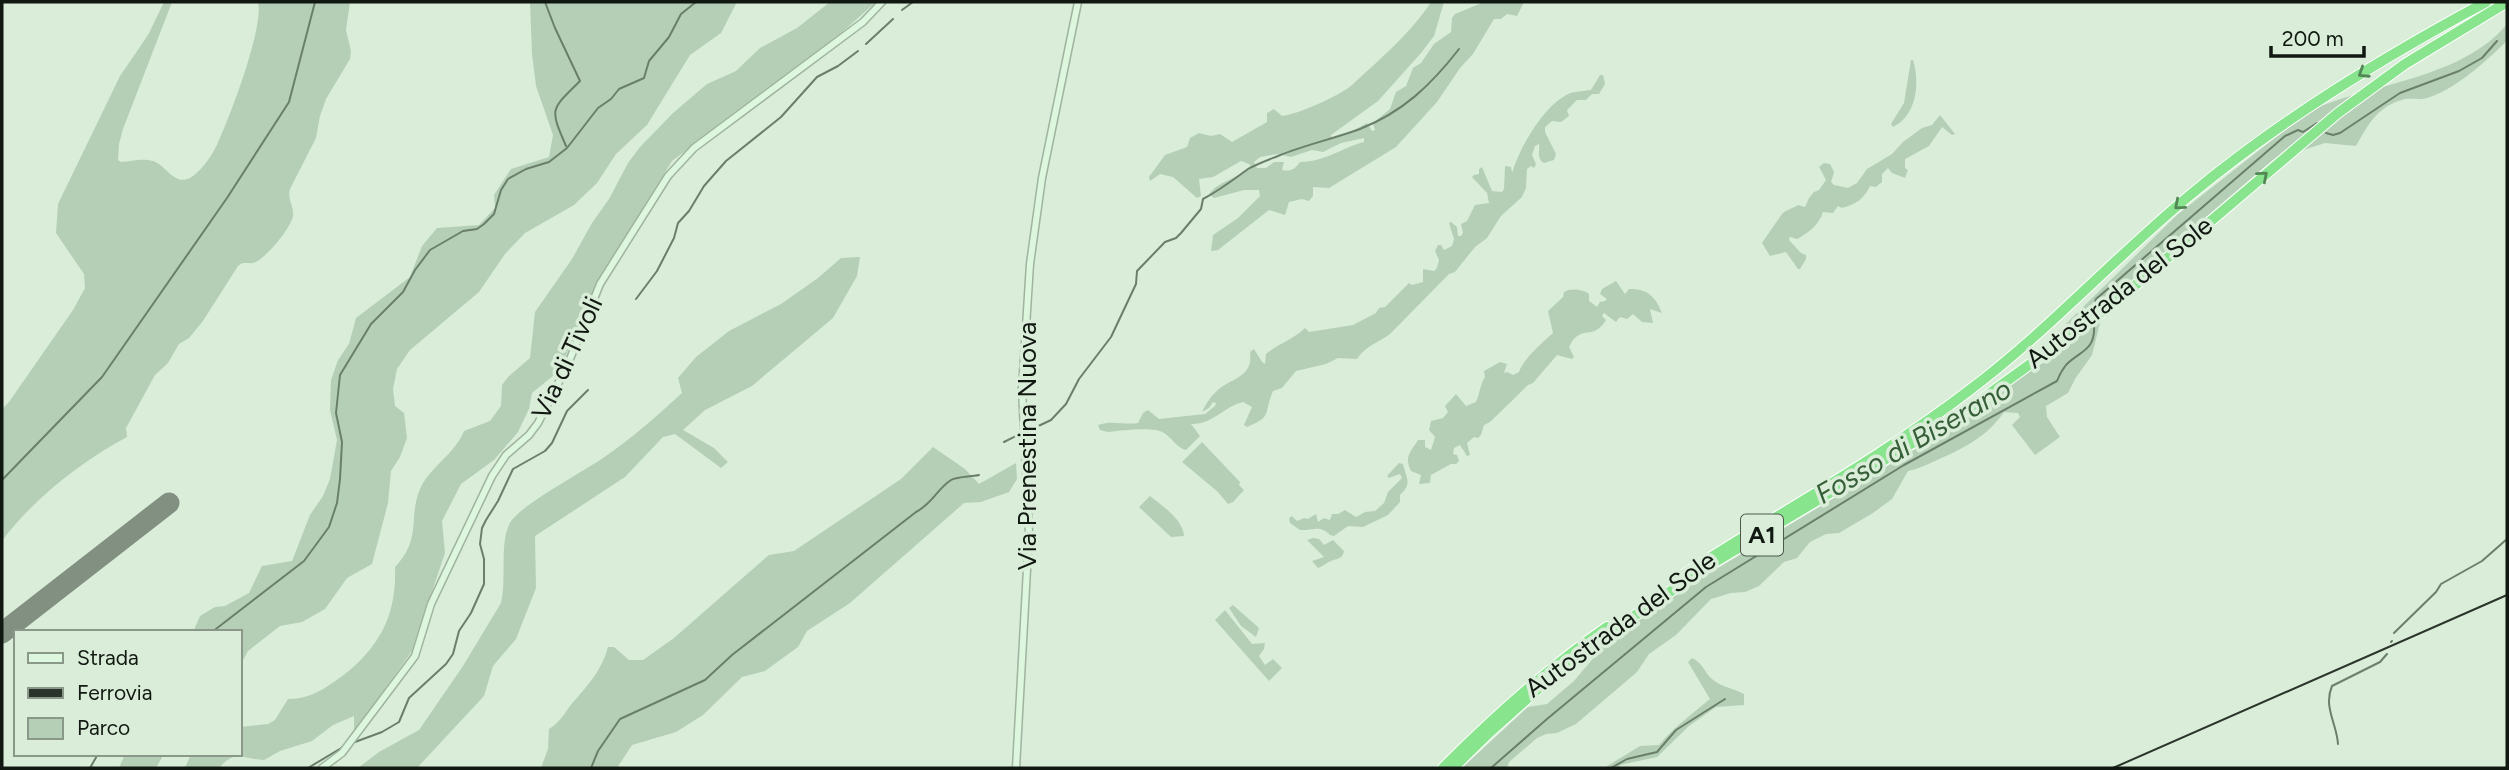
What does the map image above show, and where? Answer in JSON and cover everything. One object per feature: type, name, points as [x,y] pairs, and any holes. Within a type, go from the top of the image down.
[{"type":"highway","name":"Autostrada del Sole","points":[[1443,768],[1545,674],[1591,638],[1703,561],[1914,430],[1973,388],[2038,334],[2186,198],[2267,135],[2386,58],[2486,2]]},
{"type":"highway","name":"Autostrada del Sole","points":[[1453,768],[1548,680],[1647,606],[1964,412],[2088,323],[2338,113],[2405,64],[2507,2]]},
{"type":"main road","name":"Via di Tivoli","points":[[322,768],[342,753],[415,656],[433,601],[492,476],[506,455],[531,433],[539,422],[568,364],[600,284],[670,173],[694,148],[863,22],[882,2]]},
{"type":"main road","name":"Via Prenestina Nuova","points":[[1016,768],[1029,538],[1023,381],[1031,254],[1042,178],[1079,2]]},
{"type":"green space","points":[[164,2],[172,2],[123,129],[118,160],[121,162],[153,161],[175,177],[184,180],[203,166],[217,145],[245,71],[256,30],[258,2],[350,2],[346,30],[350,59],[326,99],[316,138],[290,189],[293,216],[283,235],[258,261],[238,266],[203,321],[189,338],[179,344],[168,363],[155,375],[126,428],[127,437],[93,458],[43,496],[2,541],[2,409],[73,310],[85,288],[84,274],[56,233],[58,204],[120,76],[148,35]]},
{"type":"green space","points":[[530,2],[737,2],[721,33],[690,55],[647,125],[616,154],[597,183],[574,205],[525,233],[505,254],[479,292],[410,350],[397,369],[393,389],[395,406],[404,413],[407,438],[391,471],[388,503],[372,564],[347,578],[325,609],[302,622],[280,626],[248,651],[242,662],[242,630],[194,630],[200,616],[249,593],[262,566],[292,561],[310,515],[323,496],[330,479],[337,440],[330,410],[331,380],[338,360],[349,344],[356,318],[410,277],[422,246],[437,228],[479,225],[495,208],[494,195],[511,169],[549,157],[553,135],[536,86]]},
{"type":"green space","points":[[830,2],[876,2],[840,34],[672,161],[600,278],[559,371],[532,393],[529,409],[518,432],[494,460],[461,484],[442,521],[445,553],[412,651],[354,732],[354,716],[333,725],[312,741],[280,751],[264,760],[240,756],[242,727],[268,724],[275,720],[288,699],[307,696],[328,686],[349,671],[372,647],[388,619],[395,586],[395,567],[409,547],[417,500],[424,481],[455,447],[464,431],[490,421],[501,406],[502,385],[530,358],[535,312],[572,259],[640,147],[673,113],[707,84],[736,71],[760,48],[797,28]]},
{"type":"green space","points":[[1431,2],[1444,2],[1434,36],[1378,101],[1331,135],[1332,139],[1367,123],[1372,131],[1375,130],[1373,123],[1390,109],[1396,92],[1406,86],[1413,68],[1421,63],[1434,44],[1451,32],[1455,14],[1484,2],[1524,2],[1517,16],[1507,14],[1501,19],[1494,19],[1473,54],[1437,102],[1396,147],[1329,188],[1313,187],[1313,196],[1309,201],[1302,199],[1289,202],[1285,215],[1269,210],[1218,250],[1211,251],[1213,235],[1238,218],[1260,196],[1259,190],[1244,190],[1214,198],[1209,194],[1251,165],[1241,161],[1213,177],[1199,179],[1201,196],[1197,198],[1173,177],[1160,174],[1150,181],[1149,177],[1165,155],[1187,147],[1190,138],[1199,133],[1211,136],[1220,134],[1232,142],[1267,122],[1267,113],[1274,109],[1282,116],[1289,115],[1346,89],[1394,46]],"holes":[[[1364,138],[1364,142],[1326,157],[1300,162],[1290,170],[1282,170],[1284,162],[1274,162],[1266,168],[1257,168],[1254,162],[1260,157],[1277,154],[1291,157],[1312,150],[1323,152],[1341,143]]]},
{"type":"green space","points":[[2507,24],[2507,41],[2470,74],[2438,94],[2425,99],[2405,99],[2388,106],[2370,123],[2356,146],[2325,143],[2273,160],[2105,303],[2092,355],[2068,393],[2046,406],[2047,417],[2060,437],[2035,455],[2012,425],[2020,417],[2018,413],[2004,412],[1973,442],[1945,457],[1908,471],[1892,499],[1839,533],[1826,534],[1810,542],[1797,558],[1784,562],[1759,586],[1745,592],[1711,599],[1676,635],[1649,654],[1637,672],[1576,724],[1537,738],[1509,762],[1507,768],[1462,768],[1528,707],[1547,704],[1574,681],[1606,643],[1698,580],[1924,444],[1985,403],[2177,215],[2309,111],[2441,68],[2466,57],[2488,42]]},
{"type":"green space","points":[[1911,60],[1916,78],[1915,98],[1907,115],[1893,127],[1891,124],[1904,103]]},
{"type":"green space","points":[[1600,75],[1603,75],[1605,84],[1599,94],[1592,94],[1586,100],[1577,100],[1567,110],[1569,116],[1561,122],[1552,121],[1545,127],[1556,154],[1554,160],[1544,163],[1539,157],[1539,144],[1535,146],[1532,155],[1536,164],[1534,168],[1531,166],[1527,169],[1526,188],[1522,197],[1501,216],[1487,238],[1475,247],[1455,272],[1449,274],[1391,333],[1369,347],[1357,359],[1338,358],[1326,364],[1296,371],[1282,388],[1273,391],[1264,417],[1247,427],[1244,425],[1252,407],[1243,402],[1205,422],[1191,424],[1200,436],[1186,450],[1159,431],[1100,430],[1098,425],[1138,423],[1143,413],[1148,410],[1159,419],[1205,414],[1215,406],[1216,403],[1213,402],[1202,412],[1213,395],[1248,368],[1250,352],[1254,349],[1265,364],[1266,354],[1305,328],[1309,332],[1353,325],[1385,307],[1409,283],[1412,285],[1423,282],[1423,269],[1434,271],[1437,268],[1439,260],[1435,251],[1438,245],[1444,250],[1452,246],[1454,239],[1449,223],[1457,227],[1458,236],[1461,236],[1461,224],[1467,221],[1475,205],[1489,203],[1487,193],[1472,177],[1479,174],[1482,167],[1492,191],[1502,192],[1505,166],[1511,167],[1513,171],[1536,124],[1565,96],[1591,90]]},
{"type":"green space","points":[[1940,115],[1955,134],[1952,135],[1942,127],[1929,146],[1905,159],[1905,168],[1908,170],[1905,178],[1892,173],[1888,168],[1882,174],[1882,182],[1876,187],[1870,186],[1859,200],[1842,208],[1838,206],[1833,213],[1823,212],[1819,221],[1809,231],[1797,239],[1790,237],[1789,240],[1806,255],[1800,269],[1786,252],[1770,256],[1762,243],[1783,213],[1798,205],[1805,207],[1809,198],[1819,190],[1826,180],[1819,167],[1824,163],[1830,164],[1834,172],[1831,182],[1848,188],[1857,183],[1867,169],[1892,154],[1922,128],[1932,125]]},
{"type":"green space","points":[[860,257],[857,276],[833,318],[752,386],[705,410],[683,430],[714,448],[728,462],[721,468],[675,434],[663,437],[625,477],[535,536],[536,588],[516,639],[493,666],[484,696],[417,768],[358,768],[379,752],[419,730],[463,666],[501,603],[505,541],[510,523],[516,516],[539,498],[613,451],[653,419],[682,393],[678,378],[696,357],[729,331],[781,304],[841,258]]},
{"type":"green space","points":[[1616,281],[1625,294],[1629,289],[1641,290],[1650,295],[1662,313],[1650,309],[1653,323],[1642,322],[1633,314],[1627,319],[1620,317],[1616,322],[1604,313],[1602,316],[1606,320],[1602,326],[1595,331],[1580,334],[1573,341],[1569,347],[1574,357],[1572,359],[1557,355],[1533,383],[1484,425],[1478,438],[1474,437],[1467,443],[1470,455],[1467,456],[1460,445],[1454,448],[1453,454],[1457,455],[1459,461],[1431,475],[1430,483],[1419,484],[1421,475],[1411,471],[1409,455],[1418,440],[1425,440],[1425,447],[1431,450],[1435,437],[1429,430],[1431,421],[1443,418],[1448,412],[1445,406],[1456,394],[1466,406],[1476,402],[1485,377],[1484,371],[1500,362],[1507,364],[1504,373],[1513,375],[1519,372],[1529,356],[1553,333],[1548,311],[1563,297],[1564,292],[1586,292],[1589,294],[1589,301],[1597,307],[1607,299],[1600,294],[1602,289]]},
{"type":"green space","points":[[1202,442],[1240,482],[1239,485],[1244,490],[1233,502],[1228,504],[1218,492],[1182,462]]},
{"type":"green space","points":[[933,447],[965,469],[979,484],[1016,463],[1017,479],[1009,492],[981,502],[964,503],[850,603],[807,631],[798,647],[765,671],[742,677],[703,715],[676,732],[632,745],[617,768],[541,768],[548,749],[549,729],[590,682],[608,647],[614,647],[629,660],[643,660],[674,638],[769,555],[794,551],[901,479]]},
{"type":"green space","points":[[1399,463],[1403,464],[1407,484],[1400,495],[1400,502],[1388,515],[1363,527],[1348,526],[1334,536],[1319,529],[1300,530],[1290,523],[1289,518],[1292,516],[1297,521],[1316,514],[1318,522],[1324,518],[1330,520],[1332,514],[1345,510],[1356,517],[1375,511],[1402,478],[1400,474],[1389,478],[1387,476]]},
{"type":"green space","points":[[1150,496],[1176,519],[1184,536],[1171,537],[1139,507]]},
{"type":"green space","points":[[1319,539],[1324,545],[1333,540],[1344,551],[1342,556],[1318,568],[1312,561],[1324,557],[1307,540]]},
{"type":"green space","points":[[1233,605],[1259,628],[1256,637],[1241,626],[1229,608]]},
{"type":"green space","points":[[1225,610],[1252,644],[1265,643],[1259,656],[1265,665],[1273,659],[1282,668],[1269,681],[1215,620]]},
{"type":"green space","points":[[1692,658],[1699,662],[1716,682],[1744,694],[1744,705],[1716,707],[1689,726],[1657,757],[1620,765],[1619,768],[1604,768],[1640,746],[1659,745],[1710,699],[1688,662]]},
{"type":"green space","points":[[124,756],[163,756],[156,768],[119,768]]},
{"type":"green space","points":[[190,756],[240,756],[230,759],[219,768],[185,768]]},
{"type":"waterway","points":[[2,480],[102,377],[227,198],[289,102],[315,2]]},
{"type":"waterway","points":[[545,2],[580,81],[558,104],[556,110],[555,116],[566,146]]},
{"type":"waterway","points":[[215,630],[304,561],[329,527],[337,503],[340,479],[342,442],[336,413],[340,375],[371,324],[403,292],[430,250],[463,231],[477,229],[494,214],[501,190],[508,179],[526,169],[549,162],[567,148],[598,108],[619,89],[644,78],[649,61],[669,37],[681,14],[696,2]]},
{"type":"waterway","points":[[902,10],[913,2]]},
{"type":"waterway","points":[[866,44],[893,19]]},
{"type":"waterway","name":"Fosso di Biserano","points":[[2326,133],[2340,133],[2400,93],[2459,71],[2482,58],[2497,41]]},
{"type":"waterway","points":[[1028,431],[1051,420],[1066,404],[1079,379],[1111,337],[1136,284],[1137,271],[1165,242],[1181,233],[1201,209],[1203,199],[1255,165],[1360,129],[1390,114],[1427,86],[1459,49]]},
{"type":"waterway","points":[[636,299],[657,271],[674,238],[678,223],[726,161],[781,117],[817,77],[858,51]]},
{"type":"waterway","name":"Fosso di Biserano","points":[[2092,313],[2096,299],[2285,136],[2298,130],[2303,132],[2317,123]]},
{"type":"waterway","name":"Fosso di Biserano","points":[[1491,768],[1706,587],[1904,465],[2057,381],[2066,365],[2086,350],[2094,334],[2094,325]]},
{"type":"waterway","points":[[355,742],[399,722],[409,698],[446,664],[453,654],[459,631],[471,613],[484,584],[484,559],[480,544],[486,520],[513,469],[545,451],[552,443],[567,411],[588,390]]},
{"type":"waterway","points":[[1004,442],[1022,433]]},
{"type":"waterway","points":[[591,768],[598,751],[620,719],[705,680],[732,655],[927,504],[951,480],[979,475]]},
{"type":"waterway","points":[[2394,633],[2441,584],[2482,561],[2507,539]]},
{"type":"waterway","points":[[2338,744],[2329,701],[2332,686],[2380,662],[2387,654]]},
{"type":"waterway","points":[[1611,768],[1627,759],[1657,752],[1676,730],[1725,699]]},
{"type":"waterway","points":[[308,768],[343,747]]},
{"type":"waterway","points":[[90,768],[97,756]]},
{"type":"runway","points":[[2,633],[169,503]]},
{"type":"railway","points":[[2113,768],[2507,595]]}]
